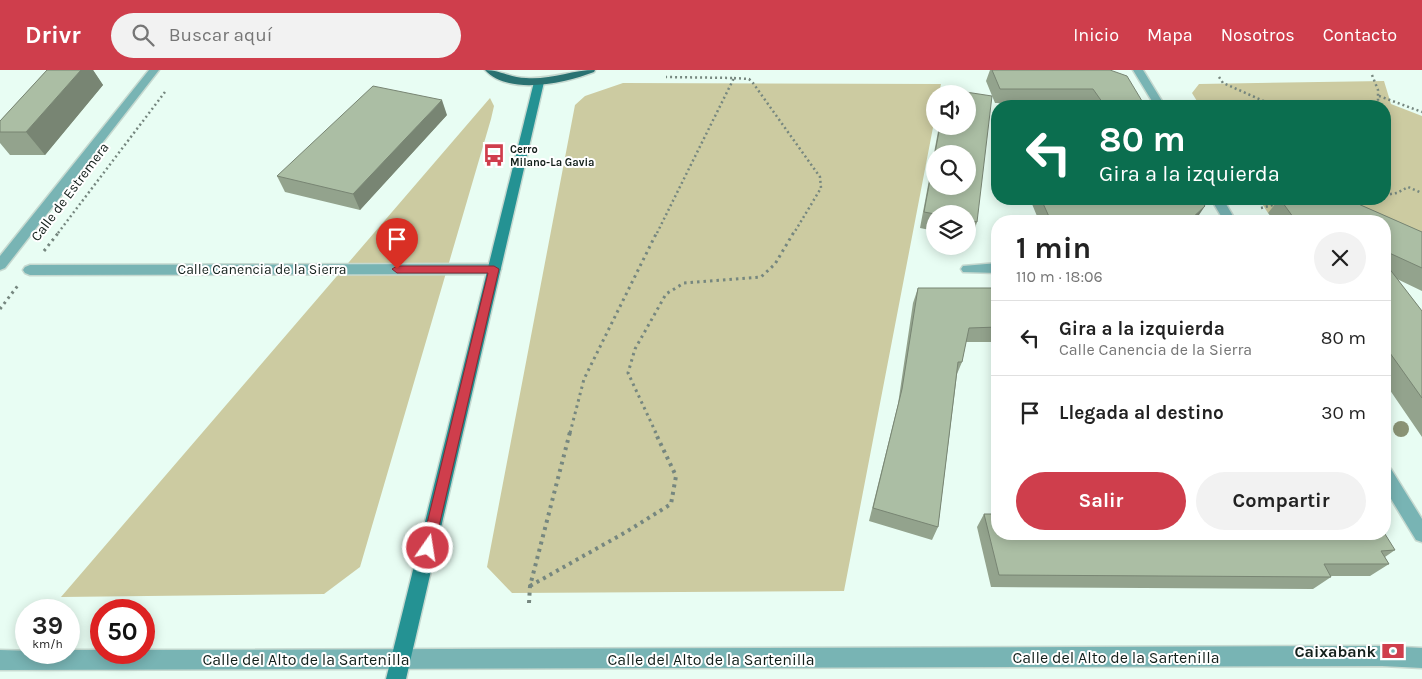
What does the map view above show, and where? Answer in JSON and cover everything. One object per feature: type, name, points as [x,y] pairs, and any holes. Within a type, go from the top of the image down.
[{"type":"main road","points":[[490,70],[514,80],[539,82],[576,76],[590,70]]},
{"type":"main road","points":[[396,679],[539,82]]},
{"type":"street","name":"Calle de Estremera","points":[[0,265],[154,70]]},
{"type":"street","points":[[1138,70],[1156,100]]},
{"type":"street","points":[[968,269],[991,268]]},
{"type":"street","name":"Calle Canencia de la Sierra","points":[[30,270],[494,269]]},
{"type":"street","points":[[1391,484],[1422,534]]},
{"type":"street","name":"Calle del Alto de la Sartenilla","points":[[0,660],[1362,656],[1422,658]]},
{"type":"path","points":[[1372,75],[1376,81],[1379,100]]},
{"type":"path","points":[[530,586],[626,532],[671,504],[676,476],[628,373],[635,349],[666,294],[684,284],[760,277],[775,264],[821,188],[820,177],[749,79],[666,77]]},
{"type":"path","points":[[1220,77],[1223,83],[1261,100]]},
{"type":"path","points":[[529,603],[530,586],[584,379],[734,78]]},
{"type":"path","name":"Calle de Estremera","points":[[0,309],[165,92]]},
{"type":"path","points":[[1379,96],[1390,100]]},
{"type":"path","points":[[1391,100],[1422,112]]},
{"type":"path","points":[[1391,194],[1408,187],[1422,193]]},
{"type":"path","points":[[1260,208],[1274,205]]},
{"type":"green space","points":[[1384,81],[1390,100],[1196,100],[1192,93],[1199,84]]},
{"type":"green space","points":[[623,83],[941,84],[926,85],[926,135],[932,135],[930,145],[926,145],[926,164],[844,591],[512,593],[487,567],[575,105],[585,96]]},
{"type":"green space","points":[[490,98],[494,106],[491,119],[360,567],[324,594],[61,597]]},
{"type":"green space","points":[[1391,104],[1422,116],[1422,252],[1391,226],[1391,215],[1361,215],[1322,205],[1391,205]]},
{"type":"green space","points":[[1263,205],[1293,205],[1268,213]]},
{"type":"building","points":[[47,70],[81,70],[26,132],[0,132],[0,121]]},
{"type":"building","points":[[992,70],[1110,70],[1127,76],[1141,100],[1101,100],[1093,89],[1000,89]]},
{"type":"building","points":[[373,86],[442,100],[353,194],[277,176]]},
{"type":"building","points":[[976,94],[992,96],[977,222],[976,205],[926,205],[926,212],[924,212],[927,195],[976,195],[976,145],[936,145],[938,135],[976,135]]},
{"type":"building","points":[[1044,205],[1205,206],[1195,215],[1048,215]]},
{"type":"building","points":[[1284,205],[1361,205],[1383,215],[1292,215]]},
{"type":"building","points":[[1391,218],[1422,232],[1422,268],[1391,254]]},
{"type":"building","points":[[1391,271],[1422,311],[1422,398],[1391,354]]},
{"type":"building","points":[[918,288],[991,288],[991,327],[969,328],[962,362],[958,362],[938,527],[873,508],[902,389]]},
{"type":"building","points":[[984,514],[991,514],[991,540],[1389,540],[1395,550],[1381,551],[1389,564],[1324,564],[1331,577],[999,575]]},
{"type":"place","name":"Cerro Milano-La Gavia","points":[[494,155]]},
{"type":"place","name":"Caixabank","points":[[1393,651]]},
{"type":"route","points":[[397,269],[494,269],[428,548]]}]
